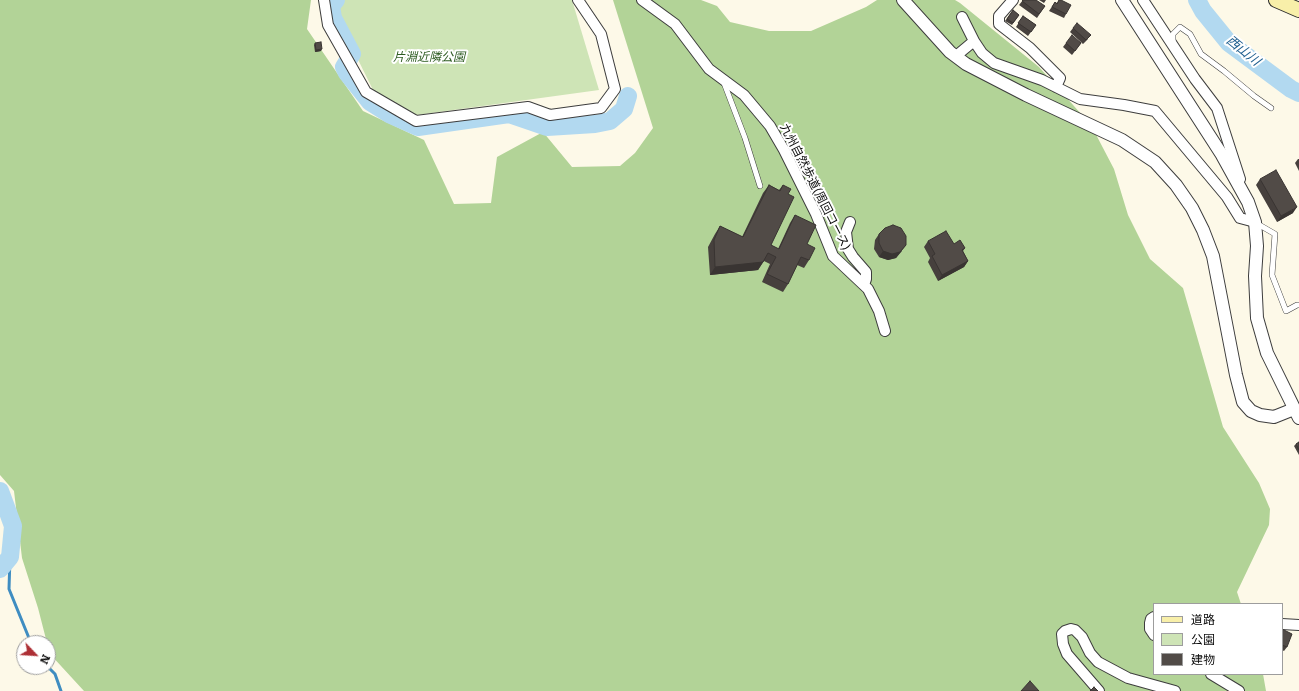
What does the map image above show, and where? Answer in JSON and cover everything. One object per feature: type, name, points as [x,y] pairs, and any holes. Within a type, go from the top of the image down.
[{"type":"main road","points":[[1276,0],[1299,10]]},
{"type":"street","points":[[324,0],[328,25],[366,92],[416,121],[528,107],[550,115],[601,108],[615,89],[601,34],[578,0]]},
{"type":"street","name":"九州自然歩道(周回コース)","points":[[642,0],[675,24],[709,69],[744,95],[770,126],[784,150],[816,214],[833,256],[868,289],[879,311],[885,331]]},
{"type":"street","points":[[903,0],[950,52],[966,64],[1026,95],[1122,140],[1155,162],[1176,184],[1192,208],[1203,230],[1213,256],[1236,375],[1243,402],[1251,411],[1260,415],[1274,417],[1297,410],[1267,353],[1258,318],[1255,276],[1257,246],[1255,222],[1217,108],[1195,79],[1143,0]]},
{"type":"street","points":[[1013,0],[999,16],[999,24],[1030,48],[1060,78],[1056,87]]},
{"type":"street","points":[[1122,0],[1222,155],[1248,202]]},
{"type":"street","points":[[962,17],[982,53],[994,63],[1042,80],[1080,100],[1124,105],[1155,111],[1227,197],[1240,218],[1255,222]]},
{"type":"street","points":[[956,56],[974,41]]},
{"type":"street","points":[[850,222],[846,232],[848,249],[866,272],[864,285]]},
{"type":"street","points":[[1153,618],[1151,619],[1150,629],[1153,634]]},
{"type":"street","points":[[1283,624],[1299,625]]},
{"type":"street","points":[[1099,691],[1067,654],[1063,644],[1062,634],[1067,629],[1075,630],[1082,637],[1090,653],[1098,662],[1128,678],[1175,691]]},
{"type":"street","points":[[1213,675],[1238,691]]},
{"type":"lane","points":[[1172,45],[1173,34],[1180,28],[1190,34],[1201,54],[1271,108]]},
{"type":"lane","points":[[722,78],[745,138],[760,186]]},
{"type":"lane","points":[[1255,222],[1275,234],[1272,275],[1286,311],[1299,305]]},
{"type":"green space","points":[[0,0],[311,0],[307,29],[363,111],[424,140],[454,204],[491,203],[497,157],[543,132],[572,167],[620,166],[635,153],[653,128],[613,0],[701,0],[717,6],[730,22],[769,31],[811,31],[866,7],[877,0],[955,0],[1039,67],[1091,125],[1114,169],[1128,215],[1150,259],[1183,288],[1223,427],[1259,483],[1270,509],[1269,525],[1237,592],[1241,603],[1153,603],[1153,675],[1263,675],[1266,691],[84,691],[56,661],[56,635],[45,635],[22,558],[14,491],[0,475]]},
{"type":"green space","name":"片淵近隣公園","points":[[343,0],[572,0],[599,90],[417,115],[373,90],[338,19],[339,5]]},
{"type":"building","points":[[1036,0],[1045,6],[1039,14],[1022,1]]},
{"type":"building","points":[[1059,0],[1071,5],[1066,14],[1052,7],[1055,2],[1057,4]]},
{"type":"building","points":[[1013,10],[1019,15],[1013,23],[1007,19]]},
{"type":"building","points":[[1023,16],[1036,25],[1031,32],[1018,23]]},
{"type":"building","points":[[1077,23],[1091,35],[1086,40],[1073,28]]},
{"type":"building","points":[[1072,35],[1081,43],[1075,51],[1066,43]]},
{"type":"building","points":[[321,42],[322,49],[316,50],[315,43]]},
{"type":"building","points":[[1276,170],[1297,207],[1281,216],[1260,179]]},
{"type":"building","points":[[769,185],[780,191],[783,185],[791,189],[788,194],[794,197],[771,245],[779,249],[795,215],[816,225],[807,244],[815,248],[809,260],[801,257],[788,284],[767,274],[776,257],[768,253],[763,262],[715,267],[714,240],[720,226],[743,237]]},
{"type":"building","points":[[893,225],[901,228],[906,236],[906,245],[900,252],[892,254],[883,251],[879,243],[879,234],[885,228]]},
{"type":"building","points":[[946,231],[954,244],[960,240],[965,248],[962,250],[968,261],[942,275],[932,256],[935,254],[928,241]]},
{"type":"building","points":[[1299,442],[1299,450],[1296,444]]},
{"type":"building","points":[[1283,630],[1292,634],[1287,647],[1283,645]]},
{"type":"building","points":[[1030,681],[1039,691],[1021,691]]},
{"type":"building","points":[[1094,687],[1098,691],[1090,691]]},
{"type":"waterway","points":[[336,0],[331,6],[333,18],[352,54],[344,67],[347,73],[370,102],[389,114],[418,127],[509,114],[547,127],[595,124],[610,121],[624,109],[628,96]]},
{"type":"waterway","name":"西山川","points":[[1197,0],[1203,11],[1229,43],[1291,89],[1299,93]]},
{"type":"waterway","points":[[0,491],[13,526],[10,557],[0,569]]},
{"type":"waterway","points":[[10,557],[9,589],[28,635]]},
{"type":"waterway","points":[[55,675],[61,691]]}]
